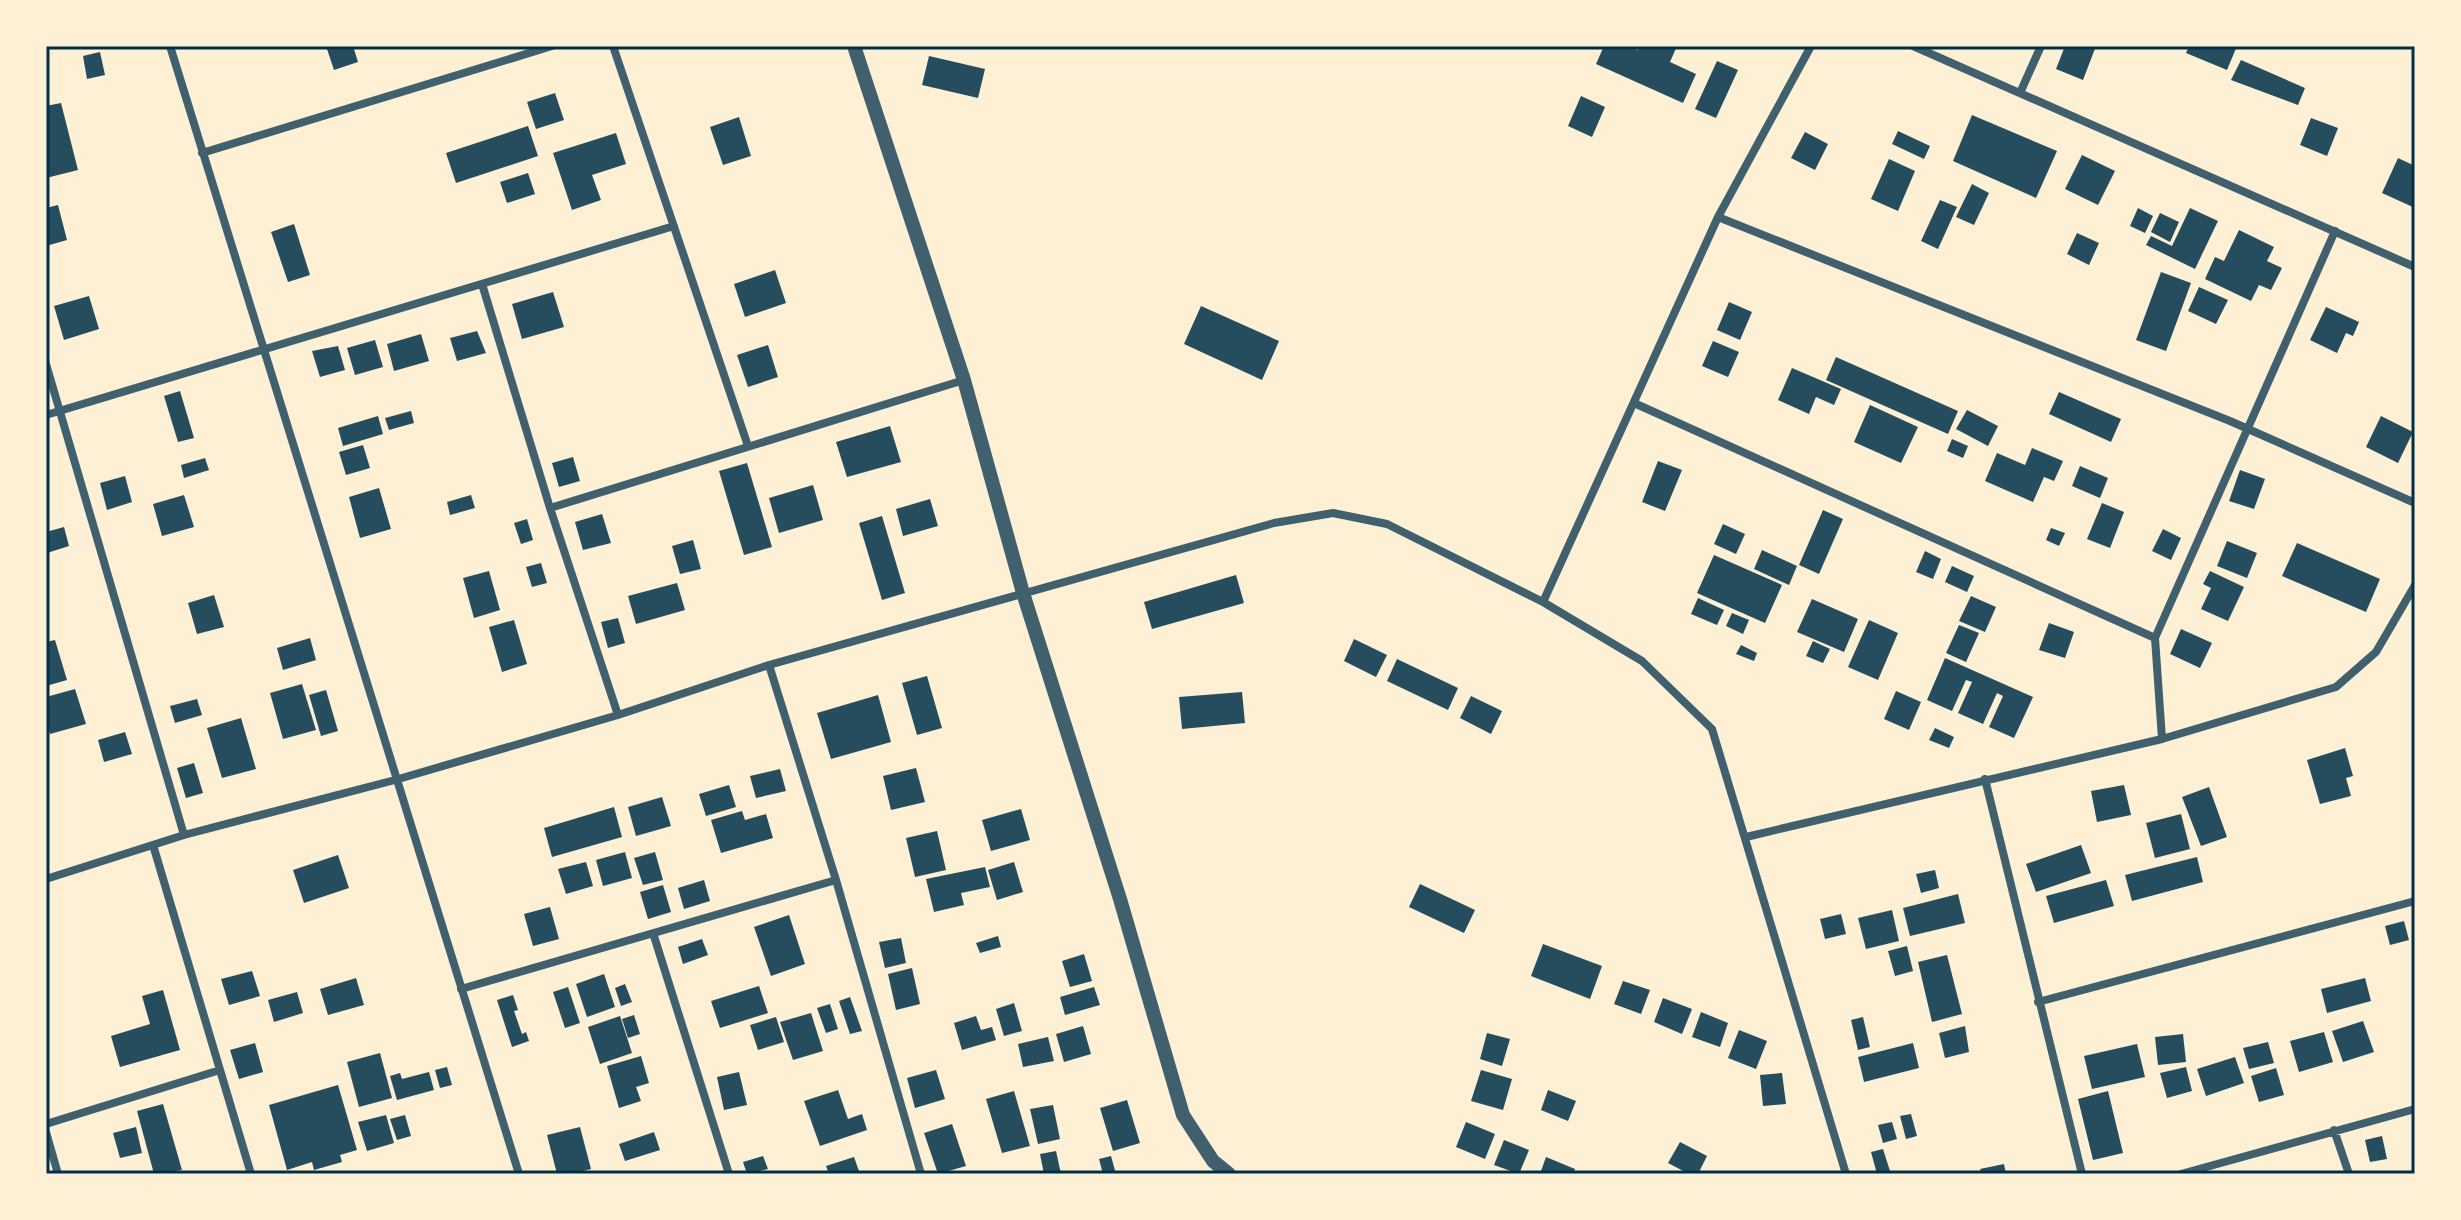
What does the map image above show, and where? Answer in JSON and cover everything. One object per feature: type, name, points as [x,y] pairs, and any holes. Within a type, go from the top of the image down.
[{"type":"street","points":[[170,46],[519,1174]]},
{"type":"street","points":[[202,153],[552,46]]},
{"type":"street","points":[[613,46],[748,446]]},
{"type":"street","points":[[854,46],[964,380],[1023,593],[1120,899],[1183,1115],[1213,1161],[1229,1174]]},
{"type":"street","points":[[1543,602],[1718,217],[1811,46]]},
{"type":"street","points":[[1913,46],[2415,267]]},
{"type":"street","points":[[2020,93],[2041,46]]},
{"type":"street","points":[[1718,217],[2248,429],[2415,503]]},
{"type":"street","points":[[46,415],[674,226]]},
{"type":"street","points":[[2162,739],[2155,638],[2335,231]]},
{"type":"street","points":[[482,284],[550,508],[618,715]]},
{"type":"street","points":[[46,364],[184,835]]},
{"type":"street","points":[[550,508],[964,380]]},
{"type":"street","points":[[1634,403],[2155,638]]},
{"type":"street","points":[[46,879],[184,835],[395,780],[618,715],[769,665],[1274,523],[1333,513],[1387,524],[1543,602],[1642,661],[1712,729],[1846,1174]]},
{"type":"street","points":[[1746,837],[2162,739],[2336,687],[2376,652],[2415,585]]},
{"type":"street","points":[[769,665],[836,880],[921,1174]]},
{"type":"street","points":[[1985,779],[2082,1174]]},
{"type":"street","points":[[153,845],[251,1174]]},
{"type":"street","points":[[461,989],[836,880]]},
{"type":"street","points":[[2038,1002],[2415,901]]},
{"type":"street","points":[[653,933],[729,1174]]},
{"type":"street","points":[[46,1124],[220,1070]]},
{"type":"street","points":[[2181,1174],[2415,1109]]},
{"type":"street","points":[[2334,1130],[2349,1174]]},
{"type":"street","points":[[46,1132],[58,1174]]},
{"type":"building","points":[[326,46],[353,46],[358,62],[334,70]]},
{"type":"building","points":[[1604,46],[1629,46],[1638,50],[1640,46],[1677,46],[1670,62],[1696,74],[1683,103],[1596,64]]},
{"type":"building","points":[[2065,46],[2096,46],[2083,80],[2056,69]]},
{"type":"building","points":[[2189,46],[2237,46],[2227,70],[2186,53]]},
{"type":"building","points":[[100,52],[105,75],[87,79],[83,56]]},
{"type":"building","points":[[929,56],[985,69],[978,98],[922,85]]},
{"type":"building","points":[[2241,60],[2305,88],[2298,105],[2231,80]]},
{"type":"building","points":[[1717,61],[1738,70],[1716,118],[1695,109]]},
{"type":"building","points":[[555,93],[564,120],[536,129],[527,102]]},
{"type":"building","points":[[1581,96],[1605,107],[1592,137],[1568,126]]},
{"type":"building","points":[[61,103],[78,170],[46,178],[46,142],[49,141],[46,106]]},
{"type":"building","points":[[1972,115],[2057,151],[2036,198],[1953,161]]},
{"type":"building","points":[[739,117],[751,156],[723,165],[710,127]]},
{"type":"building","points":[[2311,118],[2338,128],[2327,156],[2300,145]]},
{"type":"building","points":[[528,126],[538,156],[456,183],[446,153]]},
{"type":"building","points":[[1898,131],[1930,146],[1924,159],[1892,144]]},
{"type":"building","points":[[1805,132],[1828,144],[1815,170],[1791,158]]},
{"type":"building","points":[[616,133],[626,164],[592,175],[601,200],[572,210],[553,153]]},
{"type":"building","points":[[2082,155],[2115,171],[2098,205],[2065,189]]},
{"type":"building","points":[[2398,158],[2415,166],[2415,208],[2382,193]]},
{"type":"building","points":[[1889,159],[1915,171],[1898,211],[1871,199]]},
{"type":"building","points":[[528,173],[535,194],[507,203],[500,182]]},
{"type":"building","points":[[1972,184],[1989,193],[1974,225],[1956,217]]},
{"type":"building","points":[[1940,200],[1957,207],[1938,249],[1921,241]]},
{"type":"building","points":[[58,205],[67,240],[46,246],[46,208]]},
{"type":"building","points":[[2138,208],[2153,216],[2145,233],[2130,226]]},
{"type":"building","points":[[2190,208],[2218,221],[2195,269],[2146,245],[2151,236],[2172,246]]},
{"type":"building","points":[[2160,213],[2179,222],[2170,242],[2151,232]]},
{"type":"building","points":[[294,224],[310,275],[288,282],[271,232]]},
{"type":"building","points":[[2239,230],[2274,247],[2267,261],[2282,268],[2271,290],[2259,285],[2251,301],[2205,279],[2215,257],[2224,261]]},
{"type":"building","points":[[2077,233],[2099,243],[2089,265],[2067,254]]},
{"type":"building","points":[[775,270],[786,303],[745,317],[734,284]]},
{"type":"building","points":[[2161,272],[2191,283],[2166,351],[2136,340]]},
{"type":"building","points":[[2199,287],[2228,300],[2216,324],[2188,311]]},
{"type":"building","points":[[553,292],[564,327],[522,339],[512,304]]},
{"type":"building","points":[[89,296],[99,329],[64,340],[54,306]]},
{"type":"building","points":[[1729,302],[1752,312],[1740,340],[1717,330]]},
{"type":"building","points":[[1201,306],[1279,341],[1262,380],[1184,344]]},
{"type":"building","points":[[2326,307],[2359,322],[2353,336],[2346,333],[2337,353],[2310,340]]},
{"type":"building","points":[[477,331],[486,353],[457,361],[450,338]]},
{"type":"building","points":[[421,334],[429,361],[394,371],[387,344]]},
{"type":"building","points":[[375,340],[383,367],[355,375],[347,348]]},
{"type":"building","points":[[1713,341],[1739,352],[1728,377],[1702,366]]},
{"type":"building","points":[[768,345],[778,377],[748,387],[737,355]]},
{"type":"building","points":[[338,346],[345,370],[320,377],[312,351]]},
{"type":"building","points":[[1836,357],[1958,411],[1948,434],[1826,380]]},
{"type":"building","points":[[1792,368],[1841,389],[1834,405],[1816,397],[1809,414],[1778,400]]},
{"type":"building","points":[[180,391],[194,438],[178,442],[164,396]]},
{"type":"building","points":[[2059,392],[2121,419],[2111,442],[2049,414]]},
{"type":"building","points":[[1870,405],[1918,427],[1901,463],[1854,442]]},
{"type":"building","points":[[1967,410],[1998,426],[1988,446],[1956,429]]},
{"type":"building","points":[[411,411],[414,423],[389,430],[385,418]]},
{"type":"building","points":[[378,416],[383,434],[343,446],[338,428]]},
{"type":"building","points":[[2381,416],[2413,432],[2398,463],[2366,447]]},
{"type":"building","points":[[890,426],[901,462],[847,477],[836,442]]},
{"type":"building","points":[[1952,439],[1968,446],[1963,458],[1947,451]]},
{"type":"building","points":[[363,445],[370,468],[346,475],[339,452]]},
{"type":"building","points":[[2032,448],[2063,461],[2054,481],[2044,477],[2033,502],[1985,481],[1997,453],[2025,465]]},
{"type":"building","points":[[573,457],[580,481],[559,487],[552,463]]},
{"type":"building","points":[[205,458],[209,470],[184,478],[181,465]]},
{"type":"building","points":[[1658,461],[1682,470],[1665,511],[1642,502]]},
{"type":"building","points":[[747,463],[772,547],[744,555],[719,471]]},
{"type":"building","points":[[2080,466],[2108,478],[2100,498],[2072,486]]},
{"type":"building","points":[[2240,470],[2265,479],[2254,509],[2229,501]]},
{"type":"building","points":[[125,476],[132,502],[107,510],[100,483]]},
{"type":"building","points":[[813,485],[823,520],[779,533],[769,498]]},
{"type":"building","points":[[379,488],[391,529],[360,538],[349,497]]},
{"type":"building","points":[[184,495],[194,527],[162,536],[153,504]]},
{"type":"building","points":[[471,495],[475,508],[450,515],[447,502]]},
{"type":"building","points":[[930,499],[938,526],[903,536],[896,509]]},
{"type":"building","points":[[2102,503],[2124,512],[2110,548],[2087,539]]},
{"type":"building","points":[[1823,510],[1843,519],[1819,574],[1799,565]]},
{"type":"building","points":[[602,514],[611,543],[583,550],[575,522]]},
{"type":"building","points":[[882,516],[905,593],[882,600],[859,523]]},
{"type":"building","points":[[527,519],[533,540],[521,544],[514,523]]},
{"type":"building","points":[[1723,524],[1745,534],[1736,554],[1714,544]]},
{"type":"building","points":[[64,527],[69,546],[47,553],[46,532]]},
{"type":"building","points":[[2051,528],[2065,533],[2059,546],[2046,540]]},
{"type":"building","points":[[2163,529],[2181,538],[2171,560],[2152,551]]},
{"type":"building","points":[[693,540],[701,569],[680,574],[672,546]]},
{"type":"building","points":[[2227,541],[2257,553],[2247,578],[2217,566]]},
{"type":"building","points":[[2297,543],[2380,579],[2366,612],[2282,576]]},
{"type":"building","points":[[1762,550],[1797,566],[1789,585],[1754,569]]},
{"type":"building","points":[[1925,551],[1941,559],[1933,579],[1916,572]]},
{"type":"building","points":[[1714,555],[1782,585],[1765,623],[1697,593]]},
{"type":"building","points":[[541,563],[547,583],[532,587],[526,567]]},
{"type":"building","points":[[1952,566],[1974,576],[1967,592],[1945,582]]},
{"type":"building","points":[[489,571],[500,610],[474,618],[463,578]]},
{"type":"building","points":[[2210,571],[2244,587],[2228,621],[2201,609],[2211,588],[2203,584]]},
{"type":"building","points":[[1236,575],[1244,603],[1152,629],[1144,602]]},
{"type":"building","points":[[677,583],[685,610],[636,624],[628,596]]},
{"type":"building","points":[[214,595],[224,627],[197,634],[188,603]]},
{"type":"building","points":[[1971,596],[1996,607],[1985,632],[1959,621]]},
{"type":"building","points":[[1698,598],[1724,610],[1717,625],[1691,614]]},
{"type":"building","points":[[1812,599],[1858,619],[1844,652],[1797,632]]},
{"type":"building","points":[[1732,613],[1749,620],[1743,634],[1726,626]]},
{"type":"building","points":[[618,618],[625,643],[608,648],[601,622]]},
{"type":"building","points":[[514,620],[527,664],[502,672],[489,627]]},
{"type":"building","points":[[1869,620],[1898,633],[1878,680],[1848,667]]},
{"type":"building","points":[[2049,623],[2074,632],[2065,658],[2039,650]]},
{"type":"building","points":[[1959,625],[1979,633],[1966,662],[1946,653]]},
{"type":"building","points":[[2181,629],[2212,643],[2200,668],[2170,654]]},
{"type":"building","points":[[310,638],[316,660],[283,670],[277,648]]},
{"type":"building","points":[[1354,639],[1387,655],[1376,677],[1344,661]]},
{"type":"building","points":[[55,640],[67,680],[46,686],[46,642]]},
{"type":"building","points":[[1813,641],[1830,649],[1823,663],[1806,656]]},
{"type":"building","points":[[1741,645],[1757,653],[1754,661],[1736,654]]},
{"type":"building","points":[[1945,658],[2033,697],[2014,738],[1989,727],[2003,696],[1997,693],[1983,724],[1958,713],[1972,682],[1966,680],[1952,711],[1927,700]]},
{"type":"building","points":[[1397,659],[1458,688],[1448,710],[1387,681]]},
{"type":"building","points":[[927,676],[942,728],[917,735],[902,683]]},
{"type":"building","points":[[302,684],[316,730],[283,739],[270,693]]},
{"type":"building","points":[[75,689],[86,724],[50,734],[46,720],[46,697]]},
{"type":"building","points":[[326,690],[338,731],[321,736],[309,695]]},
{"type":"building","points":[[1896,691],[1921,702],[1909,730],[1884,719]]},
{"type":"building","points":[[1242,692],[1245,723],[1182,729],[1179,697]]},
{"type":"building","points":[[878,695],[891,742],[831,759],[817,713]]},
{"type":"building","points":[[1471,696],[1502,711],[1491,734],[1460,718]]},
{"type":"building","points":[[197,699],[202,715],[175,723],[170,706]]},
{"type":"building","points":[[241,718],[256,769],[222,778],[207,728]]},
{"type":"building","points":[[1935,728],[1954,737],[1949,748],[1929,740]]},
{"type":"building","points":[[125,732],[132,754],[104,762],[98,740]]},
{"type":"building","points":[[2345,748],[2353,776],[2346,778],[2351,796],[2320,804],[2307,760]]},
{"type":"building","points":[[194,763],[203,793],[186,798],[177,768]]},
{"type":"building","points":[[916,768],[925,802],[891,810],[883,776]]},
{"type":"building","points":[[780,769],[786,791],[756,798],[750,776]]},
{"type":"building","points":[[729,785],[736,807],[706,816],[699,794]]},
{"type":"building","points":[[2124,785],[2131,815],[2097,822],[2091,791]]},
{"type":"building","points":[[2209,787],[2227,837],[2201,846],[2182,797]]},
{"type":"building","points":[[662,797],[671,826],[636,836],[628,807]]},
{"type":"building","points":[[614,807],[622,837],[552,857],[544,828]]},
{"type":"building","points":[[1021,809],[1030,840],[991,851],[982,820]]},
{"type":"building","points":[[742,811],[745,820],[766,814],[773,838],[721,853],[711,820]]},
{"type":"building","points":[[2181,814],[2190,849],[2155,858],[2146,823]]},
{"type":"building","points":[[937,831],[946,870],[915,877],[906,838]]},
{"type":"building","points":[[2081,845],[2091,873],[2036,892],[2026,864]]},
{"type":"building","points":[[625,852],[632,878],[603,886],[596,860]]},
{"type":"building","points":[[655,852],[663,880],[643,885],[634,858]]},
{"type":"building","points":[[338,855],[349,888],[304,903],[293,870]]},
{"type":"building","points":[[2197,857],[2203,882],[2132,901],[2125,875]]},
{"type":"building","points":[[586,862],[593,886],[566,894],[558,869]]},
{"type":"building","points":[[1014,862],[1023,892],[997,900],[988,870]]},
{"type":"building","points":[[985,867],[990,887],[961,893],[964,905],[934,912],[926,879]]},
{"type":"building","points":[[1935,870],[1939,888],[1921,893],[1916,874]]},
{"type":"building","points":[[704,880],[710,901],[684,909],[678,888]]},
{"type":"building","points":[[2106,880],[2114,906],[2054,923],[2046,896]]},
{"type":"building","points":[[1420,884],[1475,910],[1464,933],[1409,907]]},
{"type":"building","points":[[663,885],[671,912],[648,919],[640,892]]},
{"type":"building","points":[[1958,894],[1965,923],[1910,936],[1903,908]]},
{"type":"building","points":[[550,907],[559,939],[533,946],[524,914]]},
{"type":"building","points":[[1892,910],[1899,941],[1866,949],[1858,918]]},
{"type":"building","points":[[1841,914],[1846,934],[1825,939],[1820,919]]},
{"type":"building","points":[[789,915],[805,964],[771,976],[754,927]]},
{"type":"building","points":[[2404,921],[2409,940],[2390,945],[2385,926]]},
{"type":"building","points":[[998,936],[1001,947],[980,953],[976,943]]},
{"type":"building","points":[[901,938],[906,963],[885,968],[879,942]]},
{"type":"building","points":[[702,939],[708,955],[683,964],[678,947]]},
{"type":"building","points":[[1543,944],[1602,966],[1590,999],[1531,976]]},
{"type":"building","points":[[1907,946],[1913,971],[1895,976],[1888,951]]},
{"type":"building","points":[[1084,954],[1092,981],[1070,987],[1062,961]]},
{"type":"building","points":[[1947,955],[1962,1014],[1932,1022],[1918,962]]},
{"type":"building","points":[[912,968],[920,1004],[896,1010],[888,974]]},
{"type":"building","points":[[252,971],[260,996],[229,1005],[221,979]]},
{"type":"building","points":[[604,974],[615,1007],[587,1017],[576,984]]},
{"type":"building","points":[[356,978],[364,1005],[328,1015],[320,989]]},
{"type":"building","points":[[2365,978],[2371,1001],[2327,1013],[2321,989]]},
{"type":"building","points":[[1623,981],[1650,990],[1641,1014],[1614,1004]]},
{"type":"building","points":[[625,984],[632,1002],[621,1006],[615,988]]},
{"type":"building","points":[[759,986],[768,1013],[720,1028],[711,1001]]},
{"type":"building","points":[[568,987],[580,1023],[565,1028],[553,992]]},
{"type":"building","points":[[1094,987],[1100,1005],[1065,1015],[1060,997]]},
{"type":"building","points":[[163,990],[180,1050],[120,1067],[111,1036],[150,1024],[142,996]]},
{"type":"building","points":[[297,992],[303,1013],[274,1022],[268,1000]]},
{"type":"building","points":[[513,995],[518,1010],[514,1011],[522,1034],[526,1032],[529,1041],[512,1047],[497,1000]]},
{"type":"building","points":[[850,997],[862,1031],[850,1034],[839,1001]]},
{"type":"building","points":[[1663,998],[1692,1009],[1682,1034],[1654,1022]]},
{"type":"building","points":[[1014,1003],[1022,1031],[1004,1036],[996,1009]]},
{"type":"building","points":[[830,1004],[838,1029],[826,1033],[817,1008]]},
{"type":"building","points":[[1701,1012],[1728,1023],[1720,1047],[1692,1037]]},
{"type":"building","points":[[811,1013],[823,1051],[793,1060],[780,1022]]},
{"type":"building","points":[[634,1015],[640,1034],[628,1038],[622,1019]]},
{"type":"building","points":[[620,1016],[632,1053],[600,1064],[588,1027]]},
{"type":"building","points":[[976,1016],[981,1030],[992,1027],[996,1040],[962,1050],[954,1023]]},
{"type":"building","points":[[776,1017],[784,1042],[758,1050],[750,1025]]},
{"type":"building","points":[[1863,1017],[1870,1047],[1858,1050],[1851,1020]]},
{"type":"building","points":[[2363,1021],[2374,1052],[2343,1062],[2332,1031]]},
{"type":"building","points":[[1083,1026],[1091,1054],[1064,1062],[1056,1034]]},
{"type":"building","points":[[1965,1026],[1969,1052],[1945,1058],[1939,1033]]},
{"type":"building","points":[[1739,1030],[1767,1041],[1756,1069],[1728,1058]]},
{"type":"building","points":[[2324,1032],[2333,1062],[2299,1072],[2290,1041]]},
{"type":"building","points":[[1487,1033],[1510,1039],[1502,1066],[1480,1059]]},
{"type":"building","points":[[2183,1034],[2186,1062],[2158,1065],[2155,1037]]},
{"type":"building","points":[[1048,1037],[1054,1061],[1023,1067],[1018,1044]]},
{"type":"building","points":[[2268,1042],[2274,1063],[2249,1069],[2243,1048]]},
{"type":"building","points":[[255,1043],[263,1072],[239,1079],[230,1050]]},
{"type":"building","points":[[1913,1043],[1919,1068],[1864,1082],[1858,1057]]},
{"type":"building","points":[[2137,1044],[2145,1077],[2092,1089],[2084,1056]]},
{"type":"building","points":[[380,1053],[392,1098],[359,1107],[347,1062]]},
{"type":"building","points":[[641,1056],[649,1083],[636,1087],[641,1101],[619,1108],[607,1066]]},
{"type":"building","points":[[2235,1057],[2244,1083],[2206,1096],[2197,1069]]},
{"type":"building","points":[[447,1067],[452,1085],[440,1088],[435,1070]]},
{"type":"building","points":[[2186,1067],[2192,1091],[2167,1098],[2160,1073]]},
{"type":"building","points":[[2276,1068],[2284,1095],[2259,1102],[2251,1076]]},
{"type":"building","points":[[936,1070],[945,1099],[915,1108],[907,1078]]},
{"type":"building","points":[[1481,1070],[1512,1079],[1503,1110],[1471,1101]]},
{"type":"building","points":[[429,1072],[434,1090],[397,1100],[390,1076],[400,1073],[402,1079]]},
{"type":"building","points":[[739,1072],[747,1105],[724,1110],[717,1077]]},
{"type":"building","points":[[1782,1073],[1786,1104],[1763,1106],[1760,1075]]},
{"type":"building","points":[[338,1085],[357,1150],[340,1155],[342,1162],[314,1170],[312,1162],[287,1170],[269,1105]]},
{"type":"building","points":[[838,1090],[848,1119],[862,1114],[867,1130],[820,1146],[804,1101]]},
{"type":"building","points":[[1548,1090],[1576,1101],[1568,1121],[1541,1110]]},
{"type":"building","points":[[1014,1091],[1030,1146],[1002,1153],[986,1099]]},
{"type":"building","points":[[2108,1091],[2123,1153],[2093,1160],[2078,1099]]},
{"type":"building","points":[[1127,1100],[1140,1143],[1113,1151],[1100,1108]]},
{"type":"building","points":[[163,1104],[182,1170],[154,1174],[137,1111]]},
{"type":"building","points":[[1053,1105],[1060,1139],[1038,1144],[1030,1109]]},
{"type":"building","points":[[1911,1114],[1917,1136],[1906,1139],[1900,1116]]},
{"type":"building","points":[[386,1115],[394,1143],[367,1151],[358,1122]]},
{"type":"building","points":[[405,1115],[411,1136],[397,1140],[390,1119]]},
{"type":"building","points":[[1466,1122],[1495,1134],[1485,1159],[1456,1147]]},
{"type":"building","points":[[1892,1122],[1897,1139],[1883,1143],[1878,1125]]},
{"type":"building","points":[[952,1124],[966,1166],[938,1174],[924,1133]]},
{"type":"building","points":[[136,1127],[142,1153],[120,1158],[113,1133]]},
{"type":"building","points":[[580,1127],[591,1169],[557,1174],[547,1135]]},
{"type":"building","points":[[654,1132],[660,1150],[625,1161],[619,1144]]},
{"type":"building","points":[[2382,1136],[2387,1159],[2370,1162],[2365,1140]]},
{"type":"building","points":[[1504,1140],[1529,1150],[1519,1174],[1494,1165]]},
{"type":"building","points":[[1680,1142],[1707,1156],[1698,1174],[1689,1174],[1668,1163]]},
{"type":"building","points":[[1883,1149],[1890,1171],[1877,1174],[1871,1152]]},
{"type":"building","points":[[1056,1151],[1061,1174],[1044,1174],[1040,1154]]},
{"type":"building","points":[[763,1156],[768,1169],[747,1174],[743,1162]]},
{"type":"building","points":[[1111,1156],[1116,1174],[1103,1174],[1099,1159]]},
{"type":"building","points":[[854,1157],[860,1174],[829,1174],[826,1166]]},
{"type":"building","points":[[1546,1157],[1575,1169],[1573,1174],[1540,1174]]},
{"type":"building","points":[[2004,1164],[2006,1174],[1982,1174],[1980,1169]]}]
